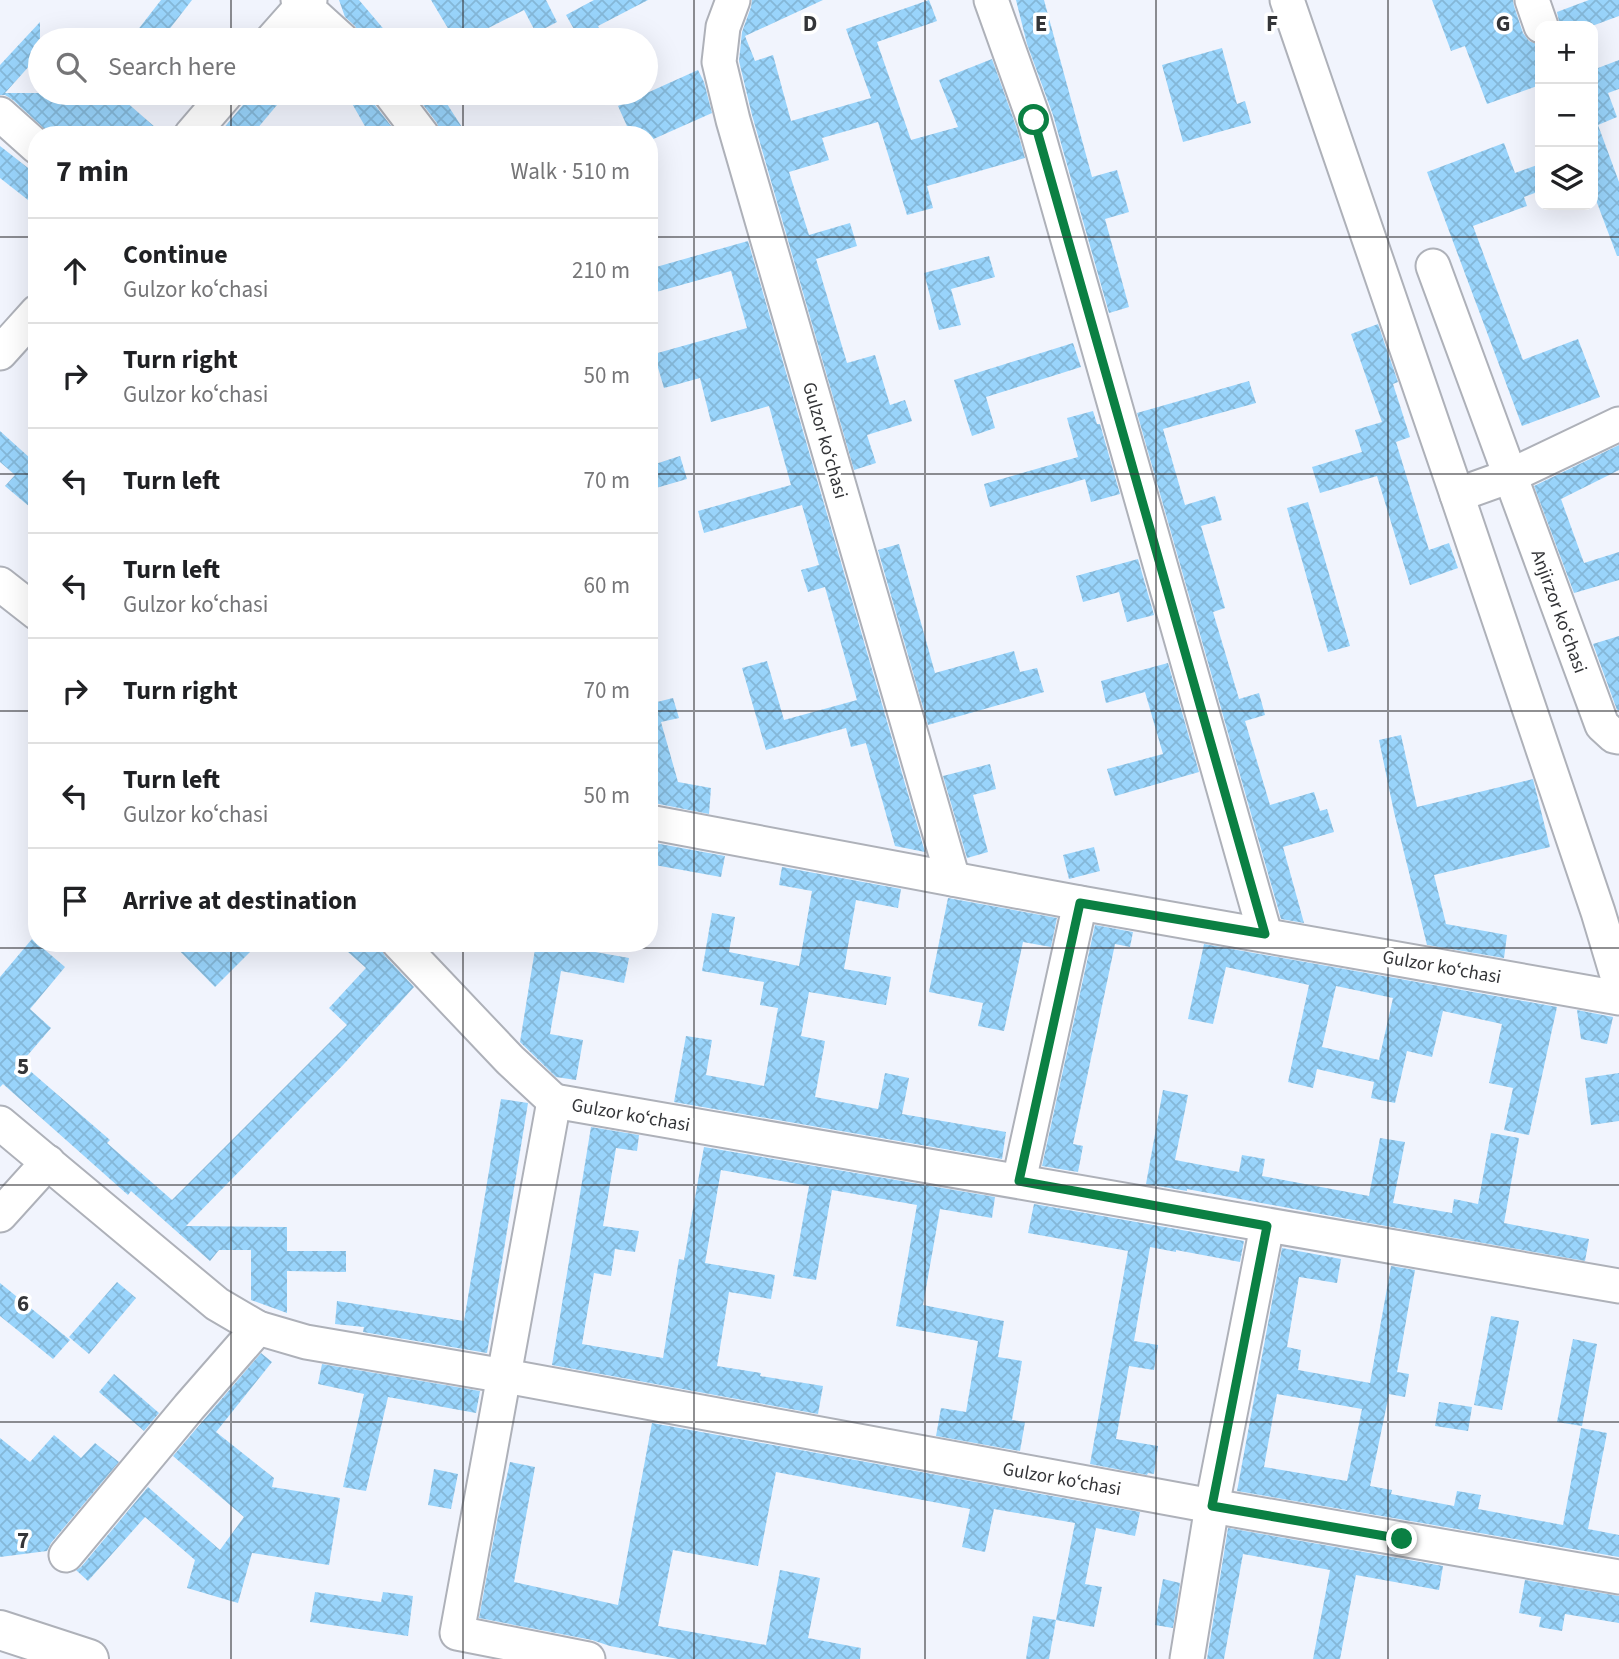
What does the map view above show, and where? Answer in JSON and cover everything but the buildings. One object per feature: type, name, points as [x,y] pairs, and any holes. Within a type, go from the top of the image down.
[{"type":"main road","points":[[0,1630],[89,1659]]},
{"type":"street","name":"Gulzor koʻchasi","points":[[733,0],[723,27],[719,62],[733,120],[953,879]]},
{"type":"street","points":[[991,0],[1034,120],[1265,934]]},
{"type":"street","points":[[1287,0],[1598,912],[1619,982]]},
{"type":"street","points":[[1532,0],[1539,21]]},
{"type":"street","points":[[282,28],[304,2],[330,28]]},
{"type":"street","points":[[199,126],[217,105]]},
{"type":"street","points":[[399,105],[415,126]]},
{"type":"street","points":[[0,114],[28,139]]},
{"type":"street","name":"Anjirzor koʻchasi","points":[[1433,266],[1602,725],[1619,737]]},
{"type":"street","points":[[0,353],[28,322]]},
{"type":"street","points":[[1457,495],[1510,476],[1619,424]]},
{"type":"street","points":[[0,584],[28,606]]},
{"type":"street","name":"Gulzor koʻchasi","points":[[658,824],[1080,903],[1619,998]]},
{"type":"street","points":[[1019,1181],[1080,903]]},
{"type":"street","points":[[408,952],[510,1060],[554,1101],[457,1633],[588,1659]]},
{"type":"street","name":"Gulzor koʻchasi","points":[[554,1101],[1619,1286]]},
{"type":"street","name":"Gulzor koʻchasi","points":[[0,1123],[217,1304],[258,1328],[306,1342],[1619,1577]]},
{"type":"street","points":[[0,1215],[48,1162]]},
{"type":"street","points":[[1187,1659],[1212,1506],[1267,1226]]},
{"type":"street","points":[[66,1555],[258,1328]]},
{"type":"route","points":[[1034,120],[1265,934],[1080,903],[1019,1181],[1267,1226],[1212,1506],[1402,1539]]}]
